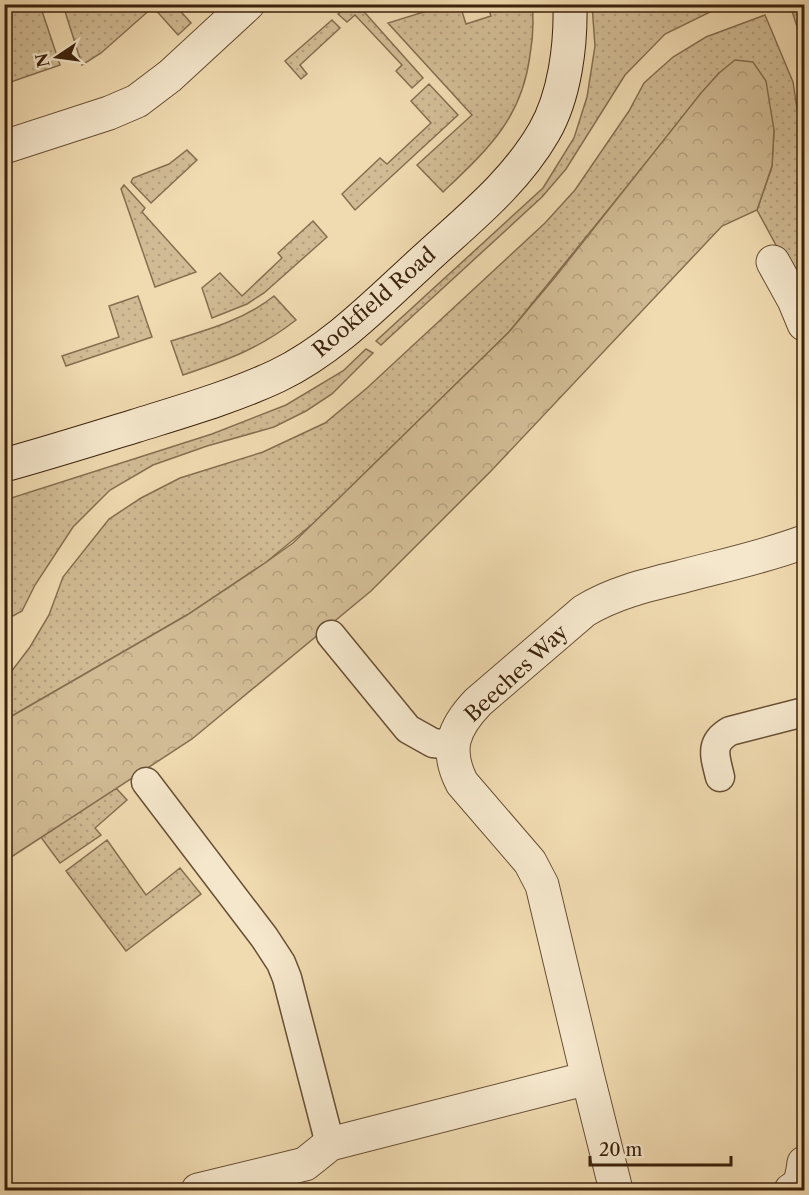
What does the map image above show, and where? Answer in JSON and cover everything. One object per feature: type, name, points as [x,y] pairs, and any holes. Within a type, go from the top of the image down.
[{"type":"street","points":[[4,147],[109,113],[136,101],[170,76],[248,4]]},
{"type":"street","name":"Rookfield Road","points":[[4,465],[175,414],[278,376],[309,358],[344,332],[503,187],[545,131],[566,67],[571,34],[570,4]]},
{"type":"street","points":[[773,262],[804,324]]},
{"type":"street","name":"Beeches Way","points":[[616,1191],[549,911],[536,872],[520,849],[462,783],[454,769],[452,746],[459,724],[478,702],[584,610],[600,601],[659,582],[779,552],[804,542]]},
{"type":"street","points":[[198,1191],[305,1164],[330,1144],[588,1078]]},
{"type":"street","points":[[791,1191],[801,1181],[804,1163]]},
{"type":"lane","points":[[331,635],[408,729],[433,743],[452,746]]},
{"type":"lane","points":[[720,777],[715,748],[722,736],[730,730],[804,712]]},
{"type":"lane","points":[[146,782],[264,936],[281,963],[330,1144]]},
{"type":"green space","points":[[4,5],[40,5],[60,65],[5,84]]},
{"type":"green space","points":[[63,5],[175,5],[191,23],[178,35],[153,7],[101,53],[82,65]]},
{"type":"green space","points":[[348,5],[358,5],[423,78],[412,88],[396,71],[402,65],[355,15],[347,22],[338,14]]},
{"type":"green space","points":[[446,5],[460,5],[466,24],[491,16],[487,5],[532,5],[533,24],[526,78],[511,115],[488,147],[443,192],[417,165],[472,115],[388,23]]},
{"type":"green space","points":[[592,5],[732,5],[714,10],[665,34],[625,75],[566,169],[542,197],[381,345],[376,341],[543,188],[574,138],[587,97],[595,46]]},
{"type":"green space","points":[[790,5],[804,5],[804,50],[803,45]]},
{"type":"green space","points":[[765,15],[793,82],[798,115],[800,155],[797,190],[798,233],[804,264],[804,297],[757,210],[772,166],[774,130],[719,73],[509,332],[315,522],[265,563],[187,615],[5,720],[5,677],[30,647],[49,615],[63,577],[109,519],[141,498],[180,478],[263,452],[325,423],[367,388],[545,223],[575,190],[629,111],[644,83],[673,57],[706,37]]},
{"type":"green space","points":[[332,20],[340,28],[300,65],[307,74],[301,79],[285,61]]},
{"type":"green space","points":[[735,60],[753,62],[766,81],[774,130],[772,166],[757,210],[722,226],[491,471],[371,591],[192,739],[5,861],[5,720],[187,615],[293,543],[509,332],[701,93],[719,73]]},
{"type":"green space","points":[[429,84],[458,115],[355,210],[342,194],[380,158],[387,164],[431,123],[411,101]]},
{"type":"green space","points":[[187,150],[197,160],[151,203],[131,182],[133,178],[169,164]]},
{"type":"green space","points":[[124,185],[145,208],[142,212],[196,272],[155,287],[121,189]]},
{"type":"green space","points":[[313,221],[327,237],[264,293],[247,304],[212,318],[202,288],[220,273],[242,296],[282,258],[278,253]]},
{"type":"green space","points":[[138,296],[152,337],[66,366],[62,356],[119,337],[109,306]]},
{"type":"green space","points":[[274,296],[296,320],[269,339],[242,353],[183,375],[171,341],[238,318]]},
{"type":"green space","points":[[366,349],[373,353],[332,394],[306,411],[274,427],[207,446],[153,465],[110,490],[73,527],[35,585],[22,611],[13,616],[5,613],[5,500],[212,434],[286,405],[343,371]]},
{"type":"green space","points":[[116,788],[127,800],[95,828],[101,835],[60,863],[40,836]]},
{"type":"green space","points":[[107,840],[146,895],[180,868],[201,894],[126,951],[66,871]]}]
